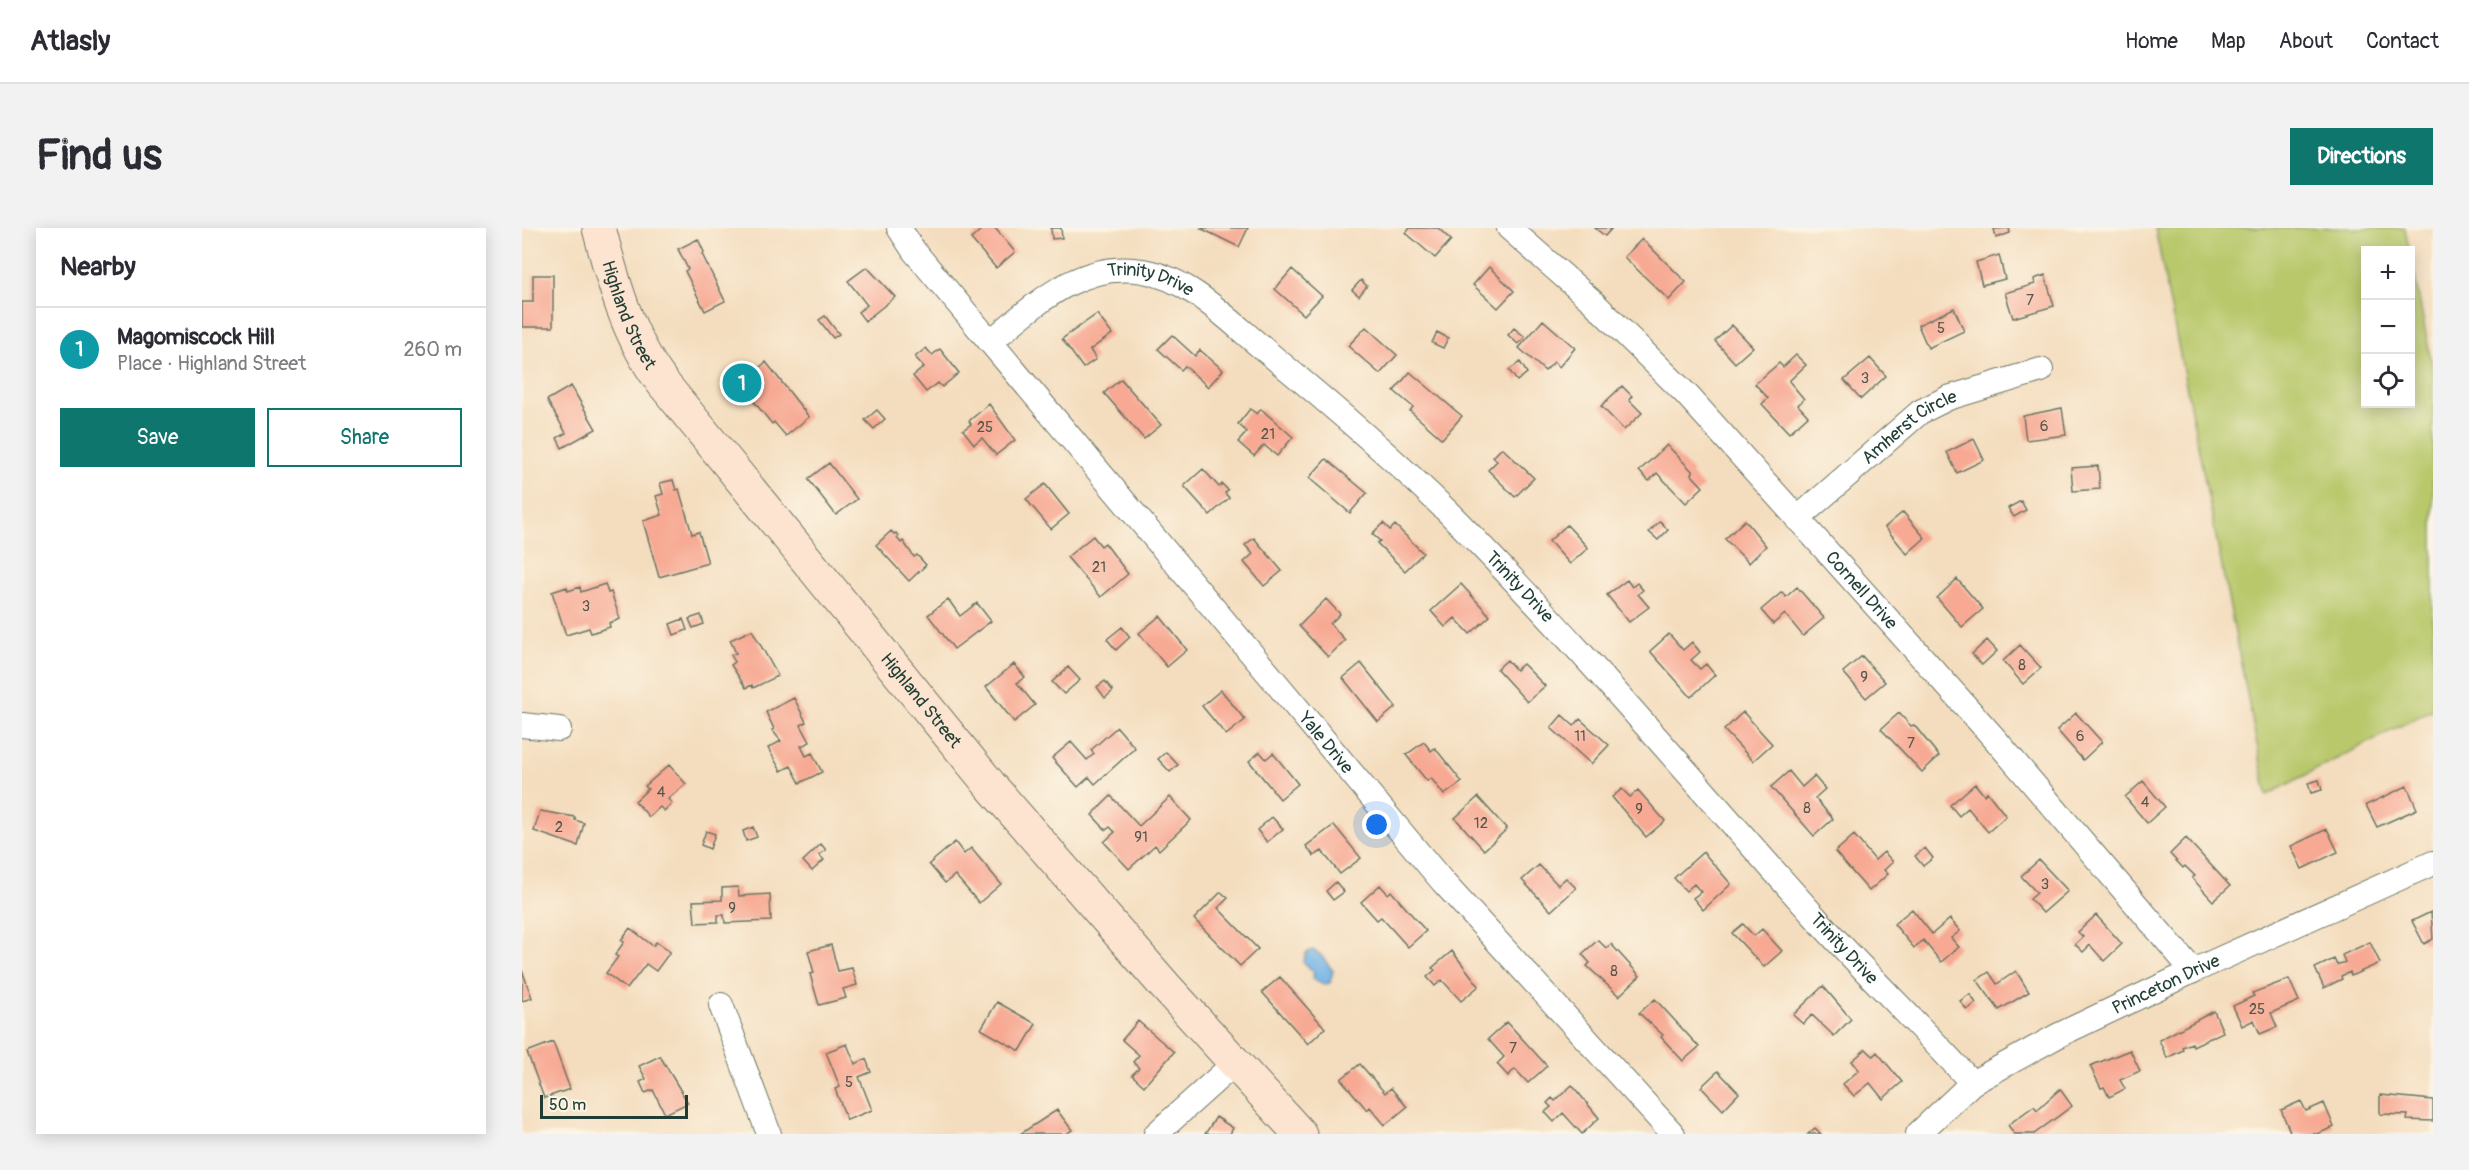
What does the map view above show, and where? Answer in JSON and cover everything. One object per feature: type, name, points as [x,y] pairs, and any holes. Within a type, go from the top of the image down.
[{"type":"street","name":"Highland Street","points":[[599,228],[626,317],[642,353],[662,382],[990,785],[1164,986],[1300,1134]]},
{"type":"street","points":[[899,228],[914,251],[990,342]]},
{"type":"street","name":"Cornell Drive","points":[[1509,228],[1592,301],[1688,395],[1995,739],[2193,971]]},
{"type":"street","name":"Trinity Drive","points":[[990,342],[1047,296],[1083,277],[1114,270],[1146,272],[1192,292],[1296,376],[1450,515],[1542,612],[1877,986],[1938,1045],[1972,1083]]},
{"type":"street","name":"Yale Drive","points":[[990,342],[1443,882],[1673,1134]]},
{"type":"street","name":"Amherst Circle","points":[[1797,519],[1920,412],[1948,398],[2041,370]]},
{"type":"street","points":[[522,725],[559,729]]},
{"type":"street","name":"Princeton Drive","points":[[1918,1134],[1972,1083],[2059,1035],[2193,971],[2433,863]]},
{"type":"street","points":[[722,1005],[769,1134]]},
{"type":"street","points":[[1156,1134],[1235,1063]]},
{"type":"green space","points":[[2155,228],[2405,228],[2408,246],[2361,246],[2361,408],[2415,408],[2415,278],[2433,371],[2433,709],[2267,795]]},
{"type":"water","points":[[1312,950],[1320,954],[1333,971],[1330,983],[1323,984],[1312,979],[1314,972],[1303,962],[1306,953]]},
{"type":"building","points":[[983,228],[995,228],[1015,252],[996,268],[971,239]]},
{"type":"building","points":[[1051,228],[1061,228],[1062,238],[1052,239]]},
{"type":"building","points":[[1200,228],[1248,228],[1239,247]]},
{"type":"building","points":[[1410,228],[1438,228],[1451,240],[1435,258],[1406,233]]},
{"type":"building","points":[[1595,228],[1612,228],[1605,236]]},
{"type":"building","points":[[2009,228],[2010,233],[1996,238],[1994,229]]},
{"type":"building","points":[[698,239],[704,252],[702,254],[725,301],[705,311],[685,271],[688,269],[678,249]]},
{"type":"building","points":[[1642,239],[1686,282],[1669,300],[1624,257]]},
{"type":"building","points":[[1999,255],[2005,279],[1982,285],[1976,262]]},
{"type":"building","points":[[867,267],[895,297],[865,321],[858,312],[867,305],[848,281]]},
{"type":"building","points":[[1489,267],[1514,291],[1498,308],[1473,285]]},
{"type":"building","points":[[1292,269],[1322,296],[1304,315],[1275,289]]},
{"type":"building","points":[[533,275],[553,275],[553,327],[522,327],[522,302],[533,302]]},
{"type":"building","points":[[2045,275],[2054,306],[2013,318],[2005,293],[2035,284],[2034,279]]},
{"type":"building","points":[[1361,280],[1367,286],[1359,296],[1352,290]]},
{"type":"building","points":[[1954,308],[1964,331],[1928,348],[1918,325]]},
{"type":"building","points":[[1097,314],[1112,334],[1090,350],[1096,359],[1083,368],[1062,339]]},
{"type":"building","points":[[825,316],[839,334],[833,338],[819,320]]},
{"type":"building","points":[[1543,320],[1575,348],[1559,367],[1554,362],[1545,371],[1519,348]]},
{"type":"building","points":[[1732,325],[1753,347],[1735,363],[1715,341]]},
{"type":"building","points":[[1366,327],[1397,355],[1380,374],[1348,346]]},
{"type":"building","points":[[1514,328],[1525,337],[1518,344],[1508,335]]},
{"type":"building","points":[[1437,332],[1448,338],[1443,348],[1432,343]]},
{"type":"building","points":[[1172,335],[1195,356],[1200,350],[1223,370],[1208,387],[1185,366],[1181,370],[1158,349]]},
{"type":"building","points":[[926,348],[932,355],[940,349],[959,373],[942,387],[938,383],[926,392],[913,376],[924,367],[915,357]]},
{"type":"building","points":[[1796,355],[1806,365],[1789,381],[1804,399],[1798,405],[1808,416],[1789,433],[1762,404],[1768,398],[1755,384],[1779,363],[1783,367]]},
{"type":"building","points":[[1870,358],[1886,376],[1861,399],[1844,380]]},
{"type":"building","points":[[766,362],[809,417],[786,436],[774,422],[772,424],[748,394],[750,392],[742,382]]},
{"type":"building","points":[[1520,362],[1527,373],[1517,381],[1509,370]]},
{"type":"building","points":[[1410,372],[1462,416],[1442,439],[1410,411],[1413,407],[1394,391]]},
{"type":"building","points":[[1121,379],[1161,425],[1144,439],[1104,393]]},
{"type":"building","points":[[571,386],[596,429],[562,448],[557,438],[566,433],[547,400]]},
{"type":"building","points":[[1622,386],[1632,396],[1629,400],[1642,413],[1624,430],[1601,406]]},
{"type":"building","points":[[989,404],[1015,440],[996,455],[982,438],[974,444],[963,430],[971,424],[969,421]]},
{"type":"building","points":[[2062,408],[2066,435],[2026,440],[2023,416]]},
{"type":"building","points":[[1250,409],[1257,414],[1261,409],[1293,437],[1277,456],[1264,445],[1254,456],[1238,442],[1247,432],[1238,424]]},
{"type":"building","points":[[877,410],[885,419],[874,429],[865,420]]},
{"type":"building","points":[[1974,439],[1984,460],[1957,473],[1947,452]]},
{"type":"building","points":[[1667,445],[1693,472],[1691,474],[1703,487],[1686,503],[1657,473],[1649,481],[1639,471]]},
{"type":"building","points":[[1502,448],[1534,478],[1515,497],[1488,470],[1497,461],[1493,457]]},
{"type":"building","points":[[1326,459],[1367,493],[1350,513],[1309,478]]},
{"type":"building","points":[[829,463],[857,499],[836,515],[808,479]]},
{"type":"building","points":[[2098,466],[2100,489],[2073,491],[2071,468]]},
{"type":"building","points":[[1203,469],[1219,487],[1222,484],[1228,490],[1225,493],[1229,498],[1210,515],[1184,486]]},
{"type":"building","points":[[673,480],[676,490],[679,489],[692,534],[699,532],[708,563],[659,577],[643,521],[662,515],[656,496],[663,494],[660,483]]},
{"type":"building","points":[[1045,484],[1069,514],[1051,529],[1026,499]]},
{"type":"building","points":[[2021,501],[2026,510],[2014,517],[2008,508]]},
{"type":"building","points":[[1903,512],[1925,538],[1907,554],[1885,527]]},
{"type":"building","points":[[1745,520],[1766,546],[1749,563],[1725,539]]},
{"type":"building","points":[[1660,521],[1668,530],[1658,540],[1649,532]]},
{"type":"building","points":[[1383,523],[1390,530],[1395,525],[1423,553],[1405,571],[1377,543],[1380,541],[1372,534]]},
{"type":"building","points":[[1567,525],[1588,548],[1570,564],[1549,541]]},
{"type":"building","points":[[891,531],[899,536],[897,538],[901,543],[903,541],[914,557],[917,555],[926,565],[909,581],[876,545]]},
{"type":"building","points":[[1093,536],[1101,546],[1105,543],[1128,574],[1101,597],[1067,557]]},
{"type":"building","points":[[1254,538],[1282,571],[1264,586],[1244,562],[1253,554],[1245,545]]},
{"type":"building","points":[[1957,579],[1983,609],[1962,627],[1937,598]]},
{"type":"building","points":[[1627,580],[1632,587],[1637,583],[1643,590],[1638,594],[1649,607],[1629,622],[1607,595]]},
{"type":"building","points":[[605,584],[608,593],[611,592],[620,619],[609,623],[610,627],[591,633],[589,628],[566,635],[552,592],[567,587],[568,591],[580,587],[581,592]]},
{"type":"building","points":[[1461,584],[1490,616],[1470,634],[1455,618],[1445,627],[1431,611]]},
{"type":"building","points":[[1797,587],[1824,618],[1803,636],[1785,614],[1773,624],[1761,610],[1782,592],[1786,597]]},
{"type":"building","points":[[948,599],[960,616],[977,603],[991,621],[954,649],[928,615]]},
{"type":"building","points":[[1326,599],[1340,614],[1330,624],[1345,640],[1328,657],[1299,626]]},
{"type":"building","points":[[701,615],[704,624],[693,628],[689,619]]},
{"type":"building","points":[[1160,616],[1187,650],[1167,667],[1139,633]]},
{"type":"building","points":[[683,619],[687,630],[674,635],[670,624]]},
{"type":"building","points":[[1122,627],[1130,637],[1116,650],[1107,639]]},
{"type":"building","points":[[752,630],[778,676],[753,688],[752,685],[746,688],[731,665],[735,662],[731,655],[736,653],[730,640]]},
{"type":"building","points":[[1669,634],[1683,650],[1692,642],[1700,652],[1691,660],[1700,669],[1706,664],[1715,675],[1691,697],[1650,651]]},
{"type":"building","points":[[1987,640],[1997,651],[1982,665],[1972,654]]},
{"type":"building","points":[[2020,645],[2041,668],[2023,684],[2003,661]]},
{"type":"building","points":[[1862,656],[1885,682],[1866,698],[1843,672]]},
{"type":"building","points":[[1507,660],[1516,670],[1523,664],[1545,686],[1527,702],[1497,669]]},
{"type":"building","points":[[1361,663],[1396,707],[1378,722],[1343,678]]},
{"type":"building","points":[[1014,664],[1025,677],[1017,683],[1035,705],[1014,722],[986,687]]},
{"type":"building","points":[[1068,667],[1080,680],[1064,694],[1052,682]]},
{"type":"building","points":[[1105,681],[1113,691],[1105,698],[1097,687]]},
{"type":"building","points":[[1221,690],[1245,720],[1226,735],[1202,706]]},
{"type":"building","points":[[794,698],[806,722],[801,725],[810,742],[801,746],[806,756],[812,753],[822,772],[800,783],[791,766],[781,771],[768,748],[781,741],[772,730],[774,729],[766,712]]},
{"type":"building","points":[[1743,712],[1772,744],[1753,761],[1724,730]]},
{"type":"building","points":[[1899,713],[1911,726],[1914,725],[1939,756],[1922,772],[1881,729]]},
{"type":"building","points":[[2076,713],[2102,742],[2083,760],[2057,730]]},
{"type":"building","points":[[1562,715],[1574,726],[1580,719],[1609,745],[1591,764],[1551,728]]},
{"type":"building","points":[[1117,727],[1135,748],[1095,784],[1089,777],[1078,787],[1052,758],[1071,742],[1087,760],[1094,754],[1091,750]]},
{"type":"building","points":[[1424,742],[1431,751],[1435,748],[1462,782],[1444,795],[1431,778],[1427,781],[1406,755]]},
{"type":"building","points":[[1166,752],[1178,765],[1170,772],[1158,759]]},
{"type":"building","points":[[1260,752],[1266,759],[1273,753],[1298,784],[1280,799],[1249,761]]},
{"type":"building","points":[[669,765],[686,784],[668,799],[672,803],[664,811],[660,807],[649,817],[635,801],[648,789],[645,786]]},
{"type":"building","points":[[1789,771],[1802,787],[1814,776],[1825,789],[1815,798],[1833,819],[1814,836],[1771,787]]},
{"type":"building","points":[[2319,780],[2322,790],[2311,793],[2308,783]]},
{"type":"building","points":[[2143,781],[2165,807],[2147,823],[2125,797]]},
{"type":"building","points":[[1975,784],[1984,795],[1987,792],[2006,816],[1988,832],[1968,808],[1959,816],[1950,805]]},
{"type":"building","points":[[2407,786],[2417,809],[2377,827],[2366,805]]},
{"type":"building","points":[[1622,789],[1630,797],[1638,790],[1665,821],[1646,837],[1612,797]]},
{"type":"building","points":[[1111,796],[1139,826],[1170,797],[1191,820],[1159,850],[1155,845],[1129,869],[1104,842],[1115,832],[1110,827],[1106,830],[1092,815]]},
{"type":"building","points":[[1478,797],[1507,829],[1484,850],[1455,818]]},
{"type":"building","points":[[540,811],[575,817],[575,820],[584,823],[578,846],[534,831]]},
{"type":"building","points":[[1272,817],[1283,829],[1267,842],[1257,830]]},
{"type":"building","points":[[1334,825],[1361,858],[1340,874],[1322,851],[1314,856],[1306,846]]},
{"type":"building","points":[[753,827],[757,837],[746,841],[743,831]]},
{"type":"building","points":[[2327,829],[2338,852],[2302,869],[2291,846]]},
{"type":"building","points":[[706,831],[715,834],[710,849],[701,845]]},
{"type":"building","points":[[1854,835],[1875,860],[1884,852],[1893,862],[1884,870],[1888,874],[1869,891],[1835,852]]},
{"type":"building","points":[[2186,838],[2230,886],[2213,901],[2192,878],[2195,876],[2185,866],[2183,868],[2170,854]]},
{"type":"building","points":[[955,842],[964,854],[971,848],[1001,884],[979,903],[955,875],[945,883],[929,864]]},
{"type":"building","points":[[821,844],[826,850],[819,855],[824,860],[812,871],[803,861]]},
{"type":"building","points":[[1925,848],[1933,858],[1923,866],[1915,856]]},
{"type":"building","points":[[1703,852],[1731,884],[1703,910],[1693,898],[1701,892],[1694,884],[1686,891],[1674,878]]},
{"type":"building","points":[[2039,860],[2068,891],[2043,913],[2030,899],[2037,893],[2021,876]]},
{"type":"building","points":[[1539,865],[1558,885],[1566,878],[1576,888],[1551,911],[1522,880]]},
{"type":"building","points":[[1336,882],[1344,892],[1333,900],[1326,891]]},
{"type":"building","points":[[1380,885],[1388,894],[1391,891],[1426,931],[1408,947],[1381,917],[1377,920],[1361,902]]},
{"type":"building","points":[[738,887],[739,896],[770,894],[771,921],[725,923],[724,915],[718,915],[718,922],[695,923],[693,901],[722,900],[722,888]]},
{"type":"building","points":[[1221,892],[1228,898],[1218,908],[1258,949],[1240,966],[1194,919]]},
{"type":"building","points":[[1912,909],[1932,934],[1950,919],[1960,931],[1951,938],[1959,947],[1941,962],[1923,940],[1914,948],[1894,924]]},
{"type":"building","points":[[2431,912],[2433,939],[2424,944],[2412,921]]},
{"type":"building","points":[[2096,915],[2122,944],[2104,961],[2090,945],[2083,952],[2075,944],[2083,937],[2078,932]]},
{"type":"building","points":[[1743,924],[1754,936],[1762,929],[1782,951],[1764,967],[1732,933]]},
{"type":"building","points":[[630,928],[653,946],[656,942],[670,952],[656,971],[646,964],[627,989],[606,973],[618,957],[615,955],[624,942],[621,940]]},
{"type":"building","points":[[1598,940],[1606,948],[1611,944],[1640,976],[1619,996],[1587,966],[1590,963],[1582,954]]},
{"type":"building","points":[[2370,942],[2380,963],[2351,976],[2350,972],[2341,976],[2342,979],[2324,988],[2315,968],[2334,959],[2337,965],[2345,962],[2342,955]]},
{"type":"building","points":[[831,945],[838,971],[852,968],[857,985],[843,989],[846,998],[819,1005],[810,974],[814,973],[808,951]]},
{"type":"building","points":[[1452,951],[1479,986],[1461,1001],[1442,980],[1435,986],[1427,977],[1435,970],[1432,968]]},
{"type":"building","points":[[522,970],[532,998],[522,1001]]},
{"type":"building","points":[[2016,971],[2029,992],[1999,1010],[1977,980],[1989,972],[1997,984]]},
{"type":"building","points":[[1280,977],[1325,1028],[1308,1044],[1262,992]]},
{"type":"building","points":[[2289,979],[2299,1001],[2271,1013],[2277,1027],[2260,1034],[2254,1020],[2242,1026],[2233,1006],[2254,996],[2252,993]]},
{"type":"building","points":[[1823,986],[1851,1019],[1834,1036],[1812,1015],[1803,1024],[1793,1015]]},
{"type":"building","points":[[1970,994],[1976,1003],[1967,1010],[1960,1001]]},
{"type":"building","points":[[1655,999],[1699,1047],[1683,1061],[1661,1037],[1663,1035],[1639,1013]]},
{"type":"building","points":[[997,1002],[1036,1024],[1020,1051],[981,1029]]},
{"type":"building","points":[[2214,1011],[2223,1032],[2193,1046],[2192,1043],[2182,1047],[2183,1050],[2167,1058],[2159,1040]]},
{"type":"building","points":[[1138,1021],[1174,1052],[1144,1086],[1132,1075],[1139,1068],[1133,1062],[1139,1055],[1122,1040]]},
{"type":"building","points":[[1507,1022],[1547,1066],[1528,1083],[1515,1069],[1508,1076],[1497,1064],[1504,1057],[1488,1039]]},
{"type":"building","points":[[553,1042],[570,1089],[544,1098],[527,1052]]},
{"type":"building","points":[[847,1044],[855,1064],[866,1059],[871,1072],[859,1077],[872,1110],[847,1120],[835,1089],[840,1087],[826,1052]]},
{"type":"building","points":[[1866,1049],[1873,1056],[1877,1052],[1902,1082],[1883,1099],[1870,1083],[1854,1096],[1843,1084],[1859,1070],[1852,1061]]},
{"type":"building","points":[[2130,1050],[2140,1071],[2120,1080],[2125,1089],[2109,1097],[2104,1087],[2101,1088],[2090,1066]]},
{"type":"building","points":[[660,1056],[688,1103],[665,1114],[653,1090],[645,1093],[640,1082],[646,1079],[639,1066]]},
{"type":"building","points":[[1360,1064],[1385,1093],[1391,1088],[1407,1107],[1385,1125],[1370,1107],[1367,1110],[1341,1079]]},
{"type":"building","points":[[1718,1071],[1739,1093],[1723,1110],[1701,1087]]},
{"type":"building","points":[[1572,1085],[1599,1118],[1582,1134],[1563,1113],[1554,1122],[1545,1112],[1551,1107],[1547,1103],[1552,1098],[1555,1101]]},
{"type":"building","points":[[2060,1089],[2072,1106],[2034,1134],[2014,1134],[2008,1125],[2034,1106],[2037,1110]]},
{"type":"building","points":[[2380,1095],[2433,1100],[2433,1121],[2407,1120],[2408,1115],[2380,1114]]},
{"type":"building","points":[[2301,1101],[2306,1111],[2324,1103],[2334,1127],[2317,1134],[2291,1134],[2281,1110]]},
{"type":"building","points":[[1057,1110],[1072,1130],[1066,1134],[1020,1134]]},
{"type":"building","points":[[1216,1117],[1233,1128],[1230,1134],[1205,1134]]},
{"type":"building","points":[[1815,1128],[1821,1134],[1808,1134]]},
{"type":"place","name":"Magomiscock Hill","points":[[742,383]]}]
